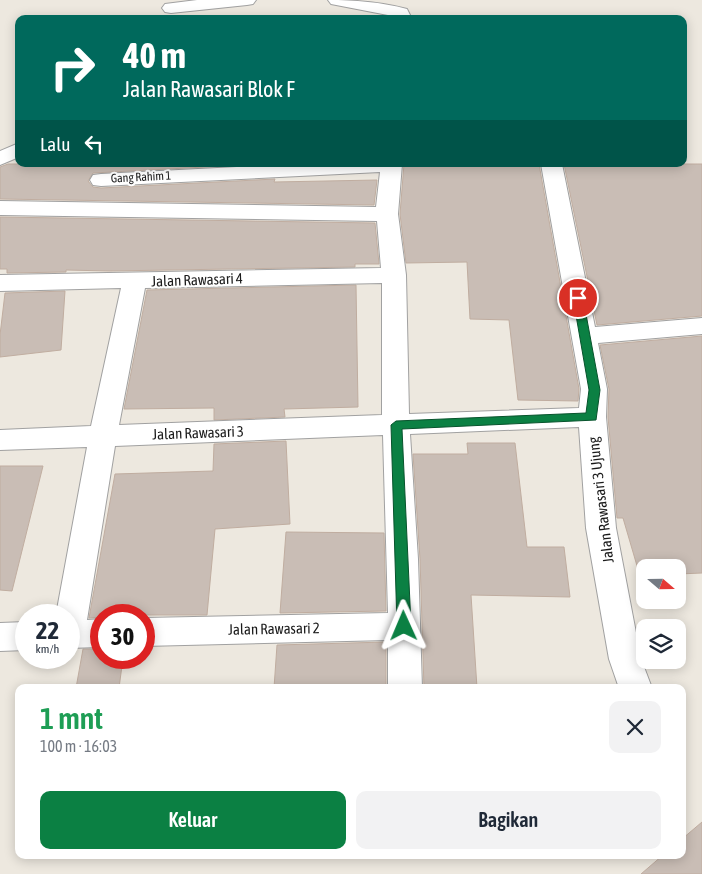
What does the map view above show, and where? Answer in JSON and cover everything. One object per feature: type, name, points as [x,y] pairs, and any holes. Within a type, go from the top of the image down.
[{"type":"street","points":[[168,9],[247,0]]},
{"type":"street","points":[[337,0],[360,6],[395,11],[402,15]]},
{"type":"street","points":[[0,159],[15,151]]},
{"type":"street","name":"Gang Rahim 1","points":[[101,180],[209,169],[282,167]]},
{"type":"street","points":[[391,167],[387,214],[394,275],[396,425],[405,684]]},
{"type":"street","name":"Jalan Rawasari 3 Ujung","points":[[552,167],[594,390],[592,417],[601,528],[625,659],[634,684]]},
{"type":"street","points":[[0,208],[387,214]]},
{"type":"street","name":"Jalan Rawasari 4","points":[[0,283],[134,282],[394,275]]},
{"type":"street","points":[[74,604],[103,436],[134,282]]},
{"type":"street","points":[[585,336],[702,326]]},
{"type":"street","name":"Jalan Rawasari 3","points":[[0,440],[592,417]]},
{"type":"street","name":"Jalan Rawasari 2","points":[[155,632],[404,626]]},
{"type":"street","points":[[0,637],[15,636]]},
{"type":"building","points":[[15,164],[15,167],[205,167],[93,173],[88,181],[93,187],[101,188],[275,179],[274,182],[377,180],[374,205],[0,199],[0,167]]},
{"type":"building","points":[[687,164],[702,164],[702,316],[597,325],[565,167],[687,167]]},
{"type":"building","points":[[404,167],[540,167],[579,389],[578,401],[518,400],[509,320],[470,319],[467,262],[406,263],[400,214]]},
{"type":"building","points":[[0,217],[375,223],[379,264],[355,264],[355,267],[66,270],[66,272],[7,273],[7,269],[0,269]]},
{"type":"building","points":[[356,285],[358,407],[284,409],[285,417],[214,420],[214,408],[124,409],[147,290]]},
{"type":"building","points":[[65,291],[61,350],[0,357],[0,335],[5,293]]},
{"type":"building","points":[[702,336],[702,573],[686,574],[686,559],[636,559],[636,562],[623,518],[617,518],[608,417],[609,389],[600,345]]},
{"type":"building","points":[[286,441],[290,524],[215,529],[207,615],[155,615],[155,604],[92,604],[115,474],[213,471],[214,444]]},
{"type":"building","points":[[467,443],[515,443],[527,547],[564,547],[570,597],[471,595],[477,684],[424,684],[420,559],[413,454],[468,454]]},
{"type":"building","points":[[0,466],[43,466],[12,591],[0,590]]},
{"type":"building","points":[[286,532],[384,533],[386,611],[280,613]]},
{"type":"building","points":[[386,642],[386,684],[274,684],[277,645]]},
{"type":"building","points":[[83,649],[90,649],[90,669],[122,669],[120,684],[77,684]]},
{"type":"building","points":[[702,822],[702,874],[641,874],[658,859],[686,859],[686,836]]},
{"type":"route","points":[[404,626],[403,559],[396,425],[592,417],[594,390],[578,298]]}]
